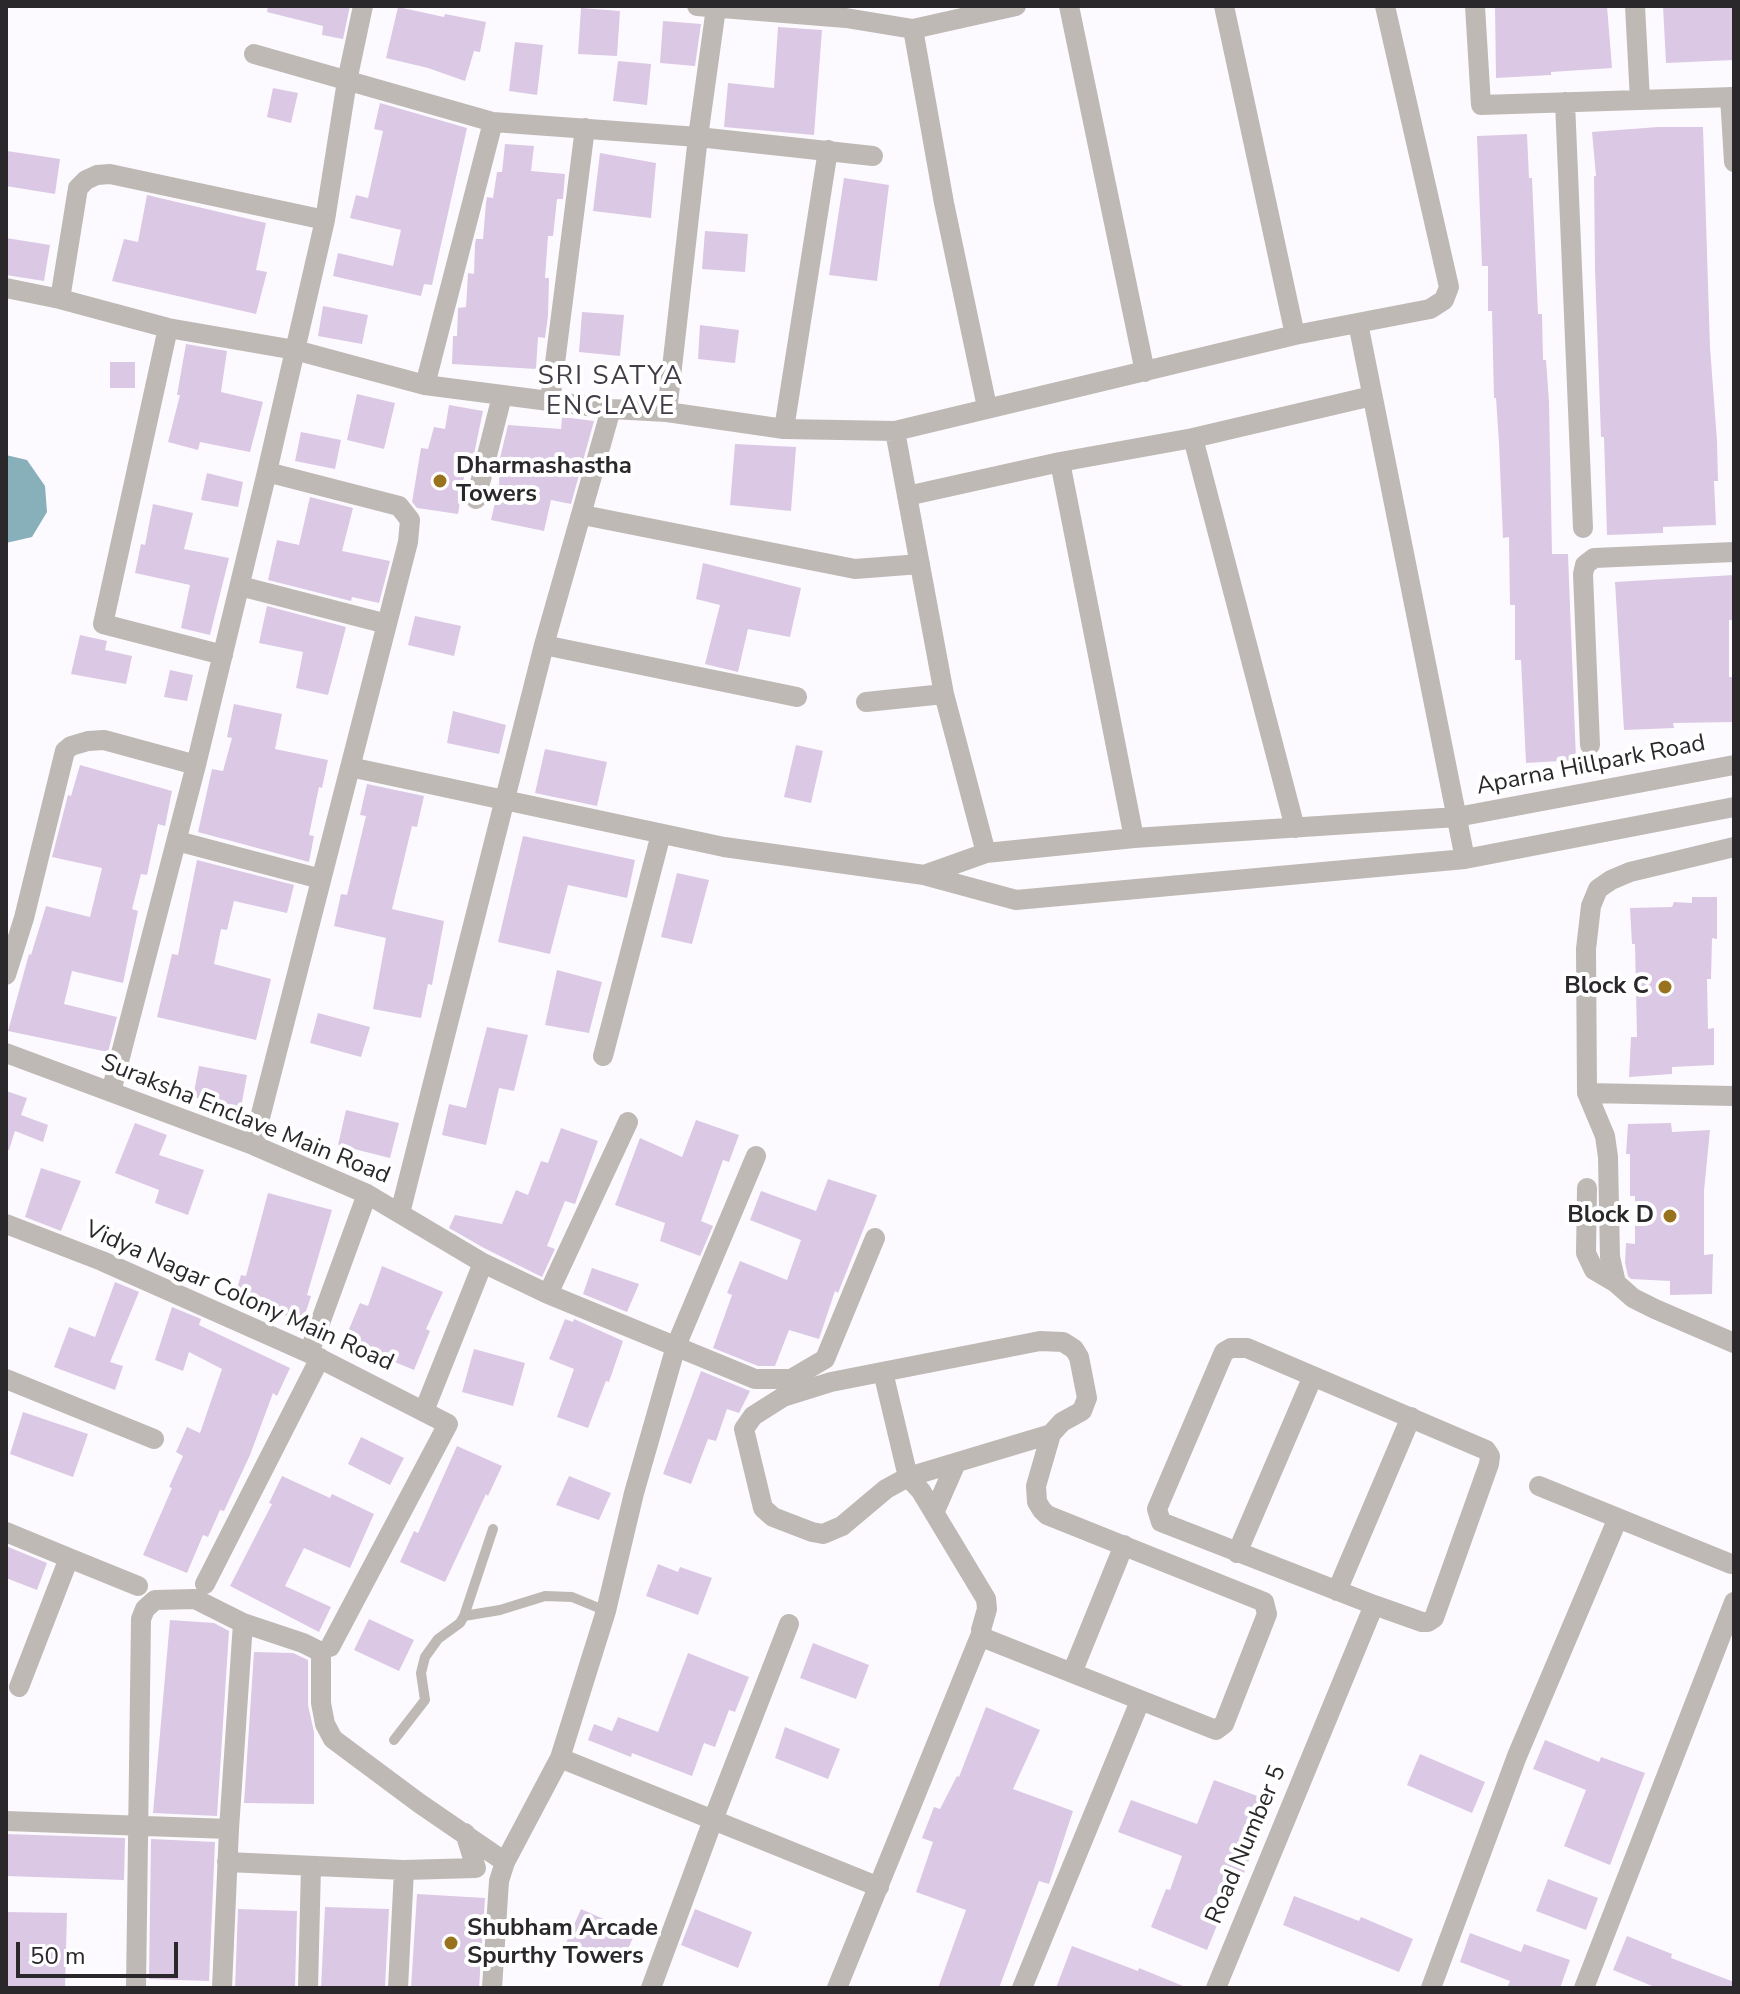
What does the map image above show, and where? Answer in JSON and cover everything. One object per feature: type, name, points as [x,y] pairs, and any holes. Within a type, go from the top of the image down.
[{"type":"street","points":[[111,1092],[177,841],[267,472],[325,220],[347,81],[363,6]]},
{"type":"street","points":[[667,412],[698,137],[706,7],[847,12],[913,29],[1016,6]]},
{"type":"street","points":[[1069,6],[1145,372]]},
{"type":"street","points":[[1224,6],[1295,335]]},
{"type":"street","points":[[6,288],[168,328],[295,350],[425,385],[611,409],[667,412],[784,429],[895,431],[1295,335],[1430,309],[1444,300],[1449,287],[1385,6]]},
{"type":"street","points":[[1475,6],[1481,105],[1732,97],[1734,162]]},
{"type":"street","points":[[1635,6],[1640,100]]},
{"type":"street","points":[[913,29],[944,203],[987,407]]},
{"type":"street","points":[[254,54],[493,122],[698,137],[873,156]]},
{"type":"street","points":[[1565,102],[1583,528]]},
{"type":"street","points":[[425,385],[493,122]]},
{"type":"street","points":[[550,402],[585,128]]},
{"type":"street","points":[[784,429],[828,150]]},
{"type":"street","points":[[60,299],[78,188],[97,175],[110,174],[325,220]]},
{"type":"street","points":[[1358,323],[1465,859]]},
{"type":"street","points":[[168,328],[103,624],[223,655]]},
{"type":"street","points":[[476,499],[502,396]]},
{"type":"street","points":[[907,496],[1060,462],[1193,438],[1372,396]]},
{"type":"street","points":[[400,1213],[544,645],[611,409]]},
{"type":"street","points":[[895,431],[944,694],[986,853]]},
{"type":"street","points":[[1193,438],[1295,828]]},
{"type":"street","points":[[1060,462],[1134,838]]},
{"type":"street","points":[[253,1145],[408,542],[410,520],[399,506],[267,472]]},
{"type":"street","points":[[583,515],[855,569],[920,564]]},
{"type":"street","points":[[1590,745],[1585,565],[1594,558],[1734,552]]},
{"type":"street","points":[[240,586],[387,624]]},
{"type":"street","points":[[544,645],[797,697]]},
{"type":"street","points":[[866,702],[944,694]]},
{"type":"street","points":[[6,975],[15,915],[65,751],[88,741],[104,740],[196,765]]},
{"type":"street","name":"Aparna Hillpark Road","points":[[924,875],[986,853],[1134,838],[1457,817],[1734,765]]},
{"type":"street","points":[[350,767],[724,847],[924,875],[1016,900],[1465,859],[1734,807]]},
{"type":"street","points":[[603,1056],[661,834]]},
{"type":"street","points":[[177,841],[321,879]]},
{"type":"street","points":[[1616,1283],[1610,1257],[1605,1136],[1587,1093],[1586,949],[1591,906],[1598,889],[1630,872],[1734,847]]},
{"type":"street","name":"Suraksha Enclave Main Road","points":[[6,1053],[253,1145],[367,1194],[483,1263],[548,1294],[755,1379],[791,1379],[825,1359]]},
{"type":"street","points":[[1587,1093],[1734,1096]]},
{"type":"street","points":[[548,1294],[628,1122]]},
{"type":"street","points":[[492,1988],[497,1906],[504,1867],[560,1758],[606,1611],[634,1493],[676,1346],[756,1156]]},
{"type":"street","points":[[1587,1188],[1586,1253],[1594,1270],[1633,1298],[1734,1343]]},
{"type":"street","points":[[205,1584],[314,1356],[367,1194]]},
{"type":"street","name":"Vidya Nagar Colony Main Road","points":[[6,1224],[102,1261],[314,1356],[448,1424],[330,1647]]},
{"type":"street","points":[[831,1382],[825,1359],[875,1238]]},
{"type":"street","points":[[424,1411],[483,1263]]},
{"type":"street","points":[[981,1634],[984,1638],[1210,1729],[1221,1728],[1267,1608],[1258,1598],[1047,1515],[1042,1510],[1037,1502],[1036,1486],[1051,1434],[1062,1422],[1082,1411],[1087,1398],[1079,1357],[1074,1349],[1063,1342],[1040,1341],[831,1382],[792,1393],[747,1422],[744,1436],[763,1508],[773,1517],[823,1534],[842,1526],[886,1489],[908,1477],[1051,1434]]},
{"type":"street","points":[[1231,1348],[1247,1348],[1313,1376],[1481,1446],[1490,1456],[1434,1618],[1428,1622],[1374,1605],[1167,1526],[1157,1516],[1157,1509],[1219,1358],[1231,1348]]},
{"type":"street","points":[[837,1988],[981,1634],[988,1604],[914,1481],[908,1477],[883,1372]]},
{"type":"street","points":[[1237,1553],[1313,1376]]},
{"type":"street","points":[[6,1379],[154,1439]]},
{"type":"street","points":[[1337,1591],[1411,1417]]},
{"type":"street","points":[[934,1513],[956,1463]]},
{"type":"street","points":[[1539,1486],[1731,1564]]},
{"type":"street","points":[[1431,1988],[1517,1756],[1618,1518]]},
{"type":"street","points":[[6,1532],[138,1586]]},
{"type":"street","points":[[1072,1673],[1124,1545]]},
{"type":"street","points":[[19,1687],[69,1558]]},
{"type":"street","points":[[136,1988],[141,1619],[145,1609],[155,1600],[195,1599],[243,1623],[321,1652],[321,1703],[325,1724],[333,1739],[465,1833],[504,1867]]},
{"type":"street","points":[[1584,1988],[1734,1602]]},
{"type":"street","name":"Road Number 5","points":[[1216,1988],[1374,1605]]},
{"type":"street","points":[[222,1988],[243,1623]]},
{"type":"street","points":[[651,1988],[789,1624]]},
{"type":"street","points":[[1022,1988],[1140,1701]]},
{"type":"street","points":[[560,1758],[879,1887]]},
{"type":"street","points":[[6,1821],[229,1829]]},
{"type":"street","points":[[465,1833],[474,1862],[493,1893],[497,1906]]},
{"type":"street","points":[[227,1862],[404,1870],[474,1862],[504,1867]]},
{"type":"street","points":[[308,1988],[311,1866]]},
{"type":"street","points":[[398,1988],[404,1870]]},
{"type":"lane","points":[[394,1740],[425,1700],[421,1673],[425,1657],[438,1639],[460,1623],[464,1616],[493,1529]]},
{"type":"lane","points":[[464,1616],[500,1610],[545,1596],[572,1597],[606,1611]]},
{"type":"water","points":[[6,455],[27,460],[45,486],[47,512],[32,537],[6,543]]},
{"type":"building","points":[[268,6],[350,6],[343,39],[322,35],[323,26],[267,12]]},
{"type":"building","points":[[1495,6],[1607,6],[1612,68],[1496,78]]},
{"type":"building","points":[[1663,6],[1734,6],[1734,60],[1666,63]]},
{"type":"building","points":[[398,7],[486,22],[480,52],[474,51],[465,81],[386,58]]},
{"type":"building","points":[[581,8],[620,11],[617,56],[578,54]]},
{"type":"building","points":[[663,21],[701,24],[695,66],[660,63]]},
{"type":"building","points":[[778,27],[822,30],[814,135],[724,127],[728,83],[774,88]]},
{"type":"building","points":[[515,42],[543,45],[537,95],[509,91]]},
{"type":"building","points":[[618,61],[651,64],[647,105],[613,101]]},
{"type":"building","points":[[273,88],[298,93],[291,123],[267,117]]},
{"type":"building","points":[[380,103],[467,128],[432,285],[424,284],[421,296],[333,276],[338,253],[393,266],[401,230],[350,218],[356,195],[368,198],[383,131],[374,129]]},
{"type":"building","points":[[1703,127],[1710,347],[1717,441],[1718,481],[1714,481],[1716,525],[1663,527],[1663,533],[1607,535],[1592,132]]},
{"type":"building","points":[[1527,134],[1538,314],[1542,314],[1543,360],[1546,360],[1549,402],[1552,554],[1568,554],[1576,760],[1526,763],[1521,660],[1515,660],[1515,605],[1510,605],[1509,537],[1503,538],[1492,311],[1488,311],[1488,266],[1482,266],[1477,136]]},
{"type":"building","points":[[505,144],[534,146],[531,171],[565,174],[563,199],[557,199],[553,236],[548,236],[545,278],[549,278],[548,316],[545,338],[538,337],[536,369],[452,364],[458,308],[466,307],[468,273],[474,274],[476,239],[483,239],[487,197],[493,198],[497,172],[502,172]]},
{"type":"building","points":[[7,151],[60,159],[55,194],[6,186]]},
{"type":"building","points":[[600,153],[656,163],[651,218],[593,211]]},
{"type":"building","points":[[844,178],[889,185],[877,281],[829,275]]},
{"type":"building","points":[[147,195],[266,223],[256,270],[267,272],[256,314],[112,281],[124,239],[138,242]]},
{"type":"building","points":[[705,231],[748,234],[745,272],[702,269]]},
{"type":"building","points":[[6,238],[50,245],[44,281],[6,275]]},
{"type":"building","points":[[323,306],[368,315],[362,344],[318,336]]},
{"type":"building","points":[[582,312],[624,315],[620,356],[579,352]]},
{"type":"building","points":[[700,325],[739,330],[735,363],[698,359]]},
{"type":"building","points":[[186,344],[227,351],[221,392],[263,402],[250,452],[200,442],[198,450],[168,442],[180,395],[177,395]]},
{"type":"building","points":[[110,362],[135,362],[135,388],[110,388]]},
{"type":"building","points":[[357,394],[395,403],[384,449],[347,440]]},
{"type":"building","points":[[449,405],[483,411],[474,454],[468,453],[458,514],[417,508],[412,502],[421,448],[428,449],[434,427],[445,429]]},
{"type":"building","points":[[562,417],[594,421],[571,504],[551,500],[544,531],[491,520],[508,425],[561,429]]},
{"type":"building","points":[[301,432],[341,440],[335,469],[295,461]]},
{"type":"building","points":[[735,444],[796,447],[791,511],[730,505]]},
{"type":"building","points":[[207,473],[243,482],[238,507],[201,500]]},
{"type":"building","points":[[310,497],[353,508],[342,551],[390,561],[379,603],[352,597],[351,601],[268,580],[277,540],[299,545]]},
{"type":"building","points":[[153,504],[193,513],[184,549],[229,558],[210,635],[181,628],[190,585],[135,573],[141,544],[145,545]]},
{"type":"building","points":[[703,563],[801,588],[790,637],[748,629],[738,672],[705,664],[720,605],[696,599]]},
{"type":"building","points":[[1734,575],[1734,620],[1729,620],[1729,677],[1734,677],[1734,722],[1673,723],[1674,728],[1624,730],[1615,582]]},
{"type":"building","points":[[267,606],[346,627],[328,695],[296,688],[303,652],[259,643]]},
{"type":"building","points":[[415,616],[461,626],[454,656],[408,645]]},
{"type":"building","points":[[80,635],[107,641],[105,650],[132,656],[126,684],[71,674]]},
{"type":"building","points":[[170,670],[193,675],[187,701],[164,697]]},
{"type":"building","points":[[234,704],[282,714],[275,749],[328,760],[309,835],[314,836],[309,862],[198,832],[212,769],[223,771],[232,738],[227,737]]},
{"type":"building","points":[[453,711],[506,725],[499,754],[447,743]]},
{"type":"building","points":[[796,745],[823,751],[811,803],[784,797]]},
{"type":"building","points":[[545,749],[607,762],[597,806],[535,793]]},
{"type":"building","points":[[80,765],[172,791],[165,826],[158,824],[147,875],[141,874],[132,909],[138,911],[123,983],[72,971],[64,1004],[117,1017],[108,1052],[8,1031],[46,906],[90,917],[102,868],[52,857],[68,795],[71,796]]},
{"type":"building","points":[[367,784],[424,796],[417,827],[412,826],[392,909],[444,921],[432,985],[428,984],[421,1018],[373,1009],[386,938],[334,926],[341,894],[347,895],[366,816],[360,815]]},
{"type":"building","points":[[523,836],[635,860],[627,898],[568,885],[550,954],[498,942]]},
{"type":"building","points":[[197,860],[294,885],[287,913],[234,901],[227,930],[221,929],[214,964],[271,979],[256,1040],[157,1017],[172,954],[178,955]]},
{"type":"building","points":[[677,873],[709,880],[692,944],[661,937]]},
{"type":"building","name":"Block C","points":[[1692,897],[1717,897],[1717,939],[1712,938],[1711,979],[1707,979],[1708,1029],[1714,1028],[1714,1065],[1672,1067],[1672,1074],[1629,1077],[1631,1037],[1637,1037],[1635,944],[1632,944],[1630,908],[1672,907],[1674,902],[1692,903]]},
{"type":"building","points":[[557,970],[602,982],[589,1033],[545,1025]]},
{"type":"building","points":[[318,1013],[370,1027],[361,1057],[310,1043]]},
{"type":"building","points":[[487,1027],[528,1035],[514,1091],[499,1088],[486,1145],[442,1135],[449,1104],[466,1108]]},
{"type":"building","points":[[199,1066],[247,1075],[241,1107],[193,1097]]},
{"type":"building","points":[[6,1091],[27,1098],[21,1115],[48,1125],[43,1142],[15,1131],[9,1150],[6,1149]]},
{"type":"building","points":[[346,1110],[399,1123],[390,1158],[338,1145]]},
{"type":"building","points":[[696,1120],[739,1135],[729,1162],[723,1160],[701,1221],[713,1226],[700,1256],[660,1241],[665,1223],[615,1205],[640,1138],[682,1157]]},
{"type":"building","points":[[135,1123],[167,1135],[159,1155],[204,1170],[188,1215],[155,1203],[159,1190],[115,1173]]},
{"type":"building","name":"Block D","points":[[1671,1123],[1672,1132],[1710,1130],[1704,1191],[1704,1255],[1713,1254],[1712,1294],[1670,1295],[1670,1281],[1631,1279],[1628,1276],[1626,1243],[1635,1244],[1635,1196],[1630,1196],[1630,1154],[1626,1154],[1628,1124]]},
{"type":"building","points":[[561,1128],[598,1141],[575,1204],[565,1201],[547,1246],[555,1249],[542,1277],[449,1228],[455,1215],[502,1224],[516,1190],[528,1195],[541,1161],[548,1163]]},
{"type":"building","points":[[41,1168],[81,1181],[61,1231],[25,1217]]},
{"type":"building","points":[[828,1179],[877,1195],[838,1293],[835,1291],[819,1339],[789,1330],[775,1366],[758,1366],[713,1348],[732,1295],[727,1293],[740,1261],[787,1280],[801,1240],[750,1220],[761,1191],[816,1211]]},
{"type":"building","points":[[268,1193],[332,1210],[307,1295],[311,1296],[303,1321],[234,1299],[241,1275],[246,1276]]},
{"type":"building","points":[[382,1266],[443,1292],[426,1329],[430,1331],[414,1370],[344,1341],[360,1303],[368,1306]]},
{"type":"building","points":[[592,1268],[639,1284],[627,1312],[583,1294]]},
{"type":"building","points":[[115,1282],[139,1292],[110,1362],[123,1366],[115,1390],[54,1367],[69,1327],[95,1337]]},
{"type":"building","points":[[172,1307],[201,1319],[199,1325],[290,1368],[277,1396],[273,1393],[250,1455],[224,1511],[220,1510],[208,1537],[203,1535],[187,1573],[143,1555],[183,1456],[176,1452],[187,1427],[200,1433],[222,1369],[189,1352],[183,1371],[155,1360]]},
{"type":"building","points":[[565,1319],[573,1322],[574,1319],[623,1341],[588,1428],[557,1417],[574,1369],[549,1359]]},
{"type":"building","points":[[474,1349],[525,1363],[513,1406],[462,1392]]},
{"type":"building","points":[[701,1371],[750,1391],[739,1413],[727,1409],[716,1441],[708,1439],[691,1484],[663,1474]]},
{"type":"building","points":[[23,1412],[88,1434],[73,1477],[10,1454]]},
{"type":"building","points":[[361,1437],[404,1458],[390,1485],[348,1464]]},
{"type":"building","points":[[457,1446],[502,1466],[445,1582],[400,1562],[414,1531],[418,1533]]},
{"type":"building","points":[[282,1476],[330,1498],[332,1494],[374,1514],[350,1568],[304,1548],[285,1586],[331,1607],[319,1632],[230,1586],[272,1504],[269,1503]]},
{"type":"building","points":[[569,1476],[611,1493],[599,1520],[556,1505]]},
{"type":"building","points":[[6,1546],[47,1563],[37,1590],[6,1578]]},
{"type":"building","points":[[658,1564],[678,1572],[680,1567],[712,1578],[698,1615],[646,1596]]},
{"type":"building","points":[[369,1619],[414,1640],[399,1671],[354,1650]]},
{"type":"building","points":[[170,1620],[214,1623],[229,1631],[217,1816],[153,1813]]},
{"type":"building","points":[[813,1643],[869,1665],[856,1699],[800,1678]]},
{"type":"building","points":[[254,1652],[293,1653],[308,1660],[308,1705],[314,1732],[314,1804],[244,1803]]},
{"type":"building","points":[[688,1653],[749,1677],[735,1712],[729,1710],[715,1747],[704,1743],[692,1776],[588,1740],[594,1724],[612,1731],[618,1717],[658,1732]]},
{"type":"building","points":[[986,1707],[1040,1730],[1013,1789],[1073,1811],[1049,1884],[1039,1881],[999,1988],[938,1988],[966,1910],[916,1892],[933,1842],[922,1838],[934,1807],[940,1809],[959,1777]]},
{"type":"building","points":[[785,1727],[840,1749],[828,1779],[775,1758]]},
{"type":"building","points":[[1545,1740],[1599,1762],[1601,1757],[1645,1773],[1610,1865],[1564,1846],[1586,1790],[1533,1769]]},
{"type":"building","points":[[1420,1754],[1485,1782],[1472,1813],[1407,1785]]},
{"type":"building","points":[[1214,1780],[1271,1801],[1244,1873],[1239,1871],[1207,1950],[1151,1927],[1166,1889],[1170,1890],[1182,1856],[1118,1832],[1131,1800],[1197,1824]]},
{"type":"building","points":[[6,1834],[125,1838],[124,1880],[6,1876]]},
{"type":"building","points":[[151,1839],[215,1842],[209,1981],[149,1979]]},
{"type":"building","points":[[1548,1879],[1598,1898],[1586,1930],[1536,1911]]},
{"type":"building","name":"Shubham Arcade Spurthy Towers","points":[[417,1894],[485,1898],[479,1988],[411,1988]]},
{"type":"building","points":[[1294,1896],[1359,1921],[1361,1917],[1413,1939],[1399,1972],[1283,1925]]},
{"type":"building","points":[[325,1907],[389,1909],[385,1988],[321,1988]]},
{"type":"building","points":[[238,1909],[297,1911],[295,1988],[235,1988]]},
{"type":"building","points":[[581,1909],[635,1933],[620,1967],[566,1943]]},
{"type":"building","points":[[695,1909],[752,1932],[738,1968],[681,1945]]},
{"type":"building","points":[[6,1912],[67,1913],[65,1988],[6,1988]]},
{"type":"building","points":[[1470,1933],[1521,1952],[1524,1944],[1570,1960],[1560,1988],[1507,1988],[1510,1981],[1460,1962]]},
{"type":"building","points":[[1627,1936],[1672,1954],[1671,1958],[1734,1982],[1734,1988],[1657,1988],[1613,1970]]},
{"type":"building","points":[[1072,1946],[1138,1971],[1139,1968],[1188,1988],[1056,1988]]},
{"type":"place","name":"Dharmashastha Towers","points":[[440,481]]},
{"type":"place","name":"Block C","points":[[1665,987]]},
{"type":"place","name":"Block D","points":[[1670,1216]]},
{"type":"place","name":"Shubham Arcade Spurthy Towers","points":[[451,1943]]},
{"type":"district","name":"SRI SATYA ENCLAVE","points":[[611,393]]}]
